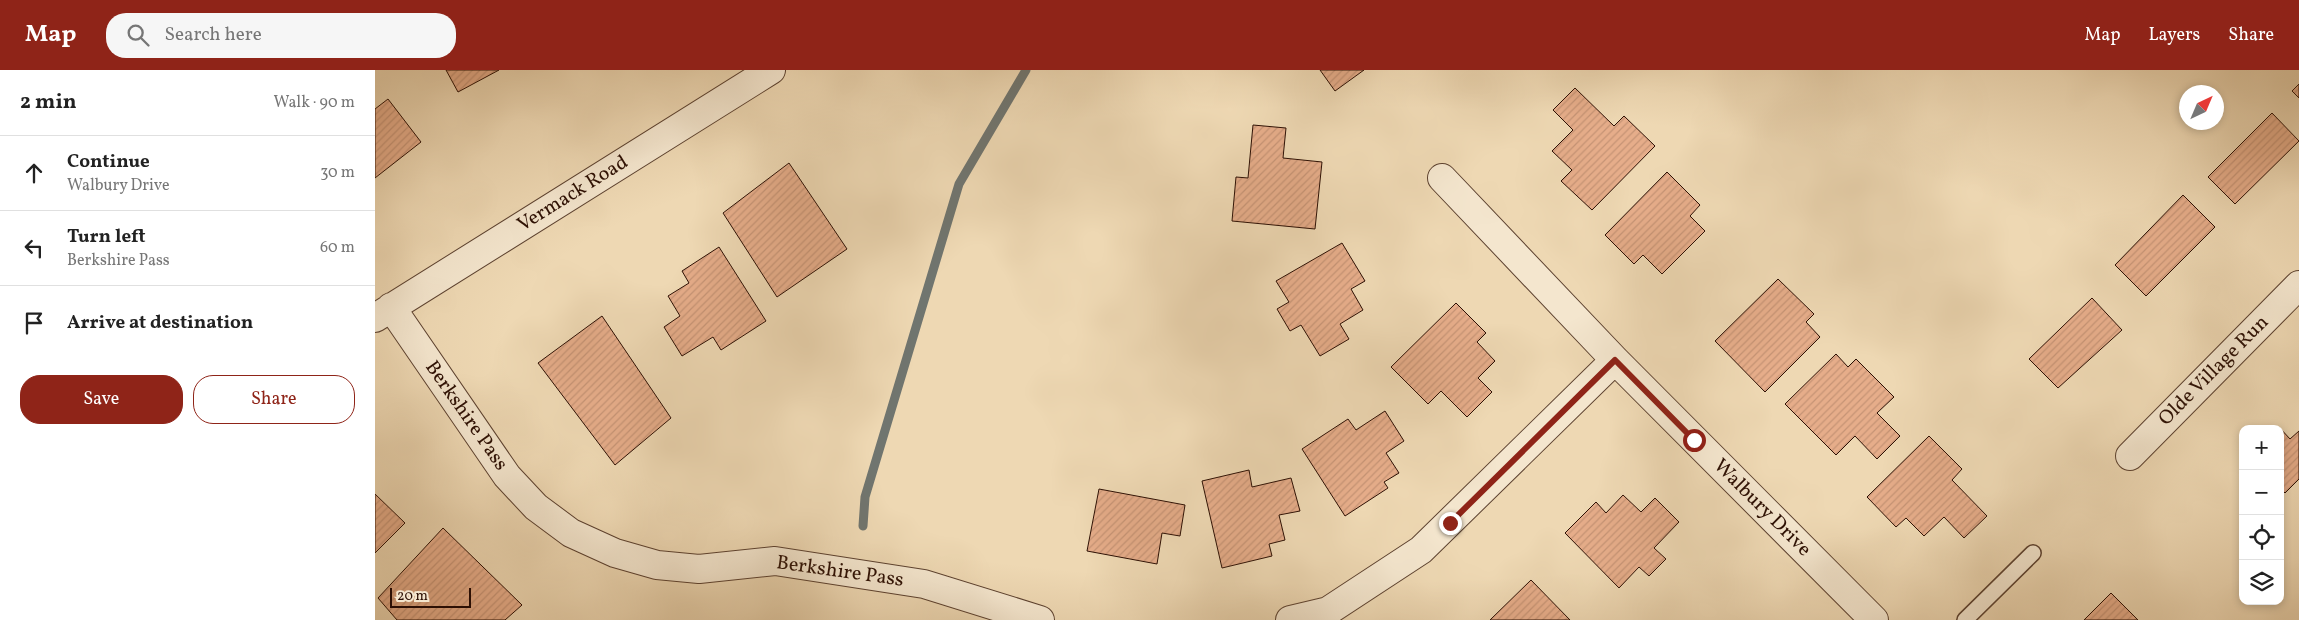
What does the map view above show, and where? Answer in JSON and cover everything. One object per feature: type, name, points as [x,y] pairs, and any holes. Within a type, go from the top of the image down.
[{"type":"street","name":"Vermack Road","points":[[383,313],[771,70]]},
{"type":"street","name":"Walbury Drive","points":[[1442,178],[1615,360],[1874,620]]},
{"type":"street","name":"Olde Village Run","points":[[2130,456],[2299,285]]},
{"type":"street","name":"Berkshire Pass","points":[[383,313],[507,476],[536,507],[571,533],[615,553],[657,565],[699,569],[775,561],[924,584],[1040,620]]},
{"type":"street","points":[[1290,620],[1328,611],[1421,550],[1507,468],[1615,360]]},
{"type":"lane","points":[[1965,620],[2033,553]]},
{"type":"building","points":[[446,70],[499,70],[458,92]]},
{"type":"building","points":[[1320,70],[1364,70],[1335,91]]},
{"type":"building","points":[[2299,84],[2299,98],[2292,91]]},
{"type":"building","points":[[1575,88],[1614,126],[1624,116],[1655,146],[1592,210],[1561,181],[1572,170],[1552,151],[1573,130],[1553,110]]},
{"type":"building","points":[[388,99],[421,142],[375,178],[375,109]]},
{"type":"building","points":[[2272,113],[2299,141],[2235,204],[2208,177]]},
{"type":"building","points":[[1253,125],[1286,128],[1283,158],[1322,162],[1315,229],[1232,221],[1236,177],[1248,178]]},
{"type":"building","points":[[789,163],[847,249],[777,297],[723,213]]},
{"type":"building","points":[[1667,172],[1700,205],[1690,216],[1705,231],[1662,274],[1643,255],[1634,264],[1605,235]]},
{"type":"building","points":[[2183,195],[2215,227],[2146,296],[2115,265]]},
{"type":"building","points":[[1342,243],[1365,281],[1351,289],[1363,310],[1340,324],[1349,339],[1320,356],[1301,325],[1290,331],[1277,309],[1289,302],[1276,281]]},
{"type":"building","points":[[719,247],[766,321],[721,350],[713,337],[682,356],[664,327],[680,316],[668,296],[689,283],[682,271]]},
{"type":"building","points":[[1778,279],[1814,314],[1806,322],[1820,337],[1765,392],[1715,341]]},
{"type":"building","points":[[2092,298],[2122,330],[2058,388],[2029,359]]},
{"type":"building","points":[[1456,303],[1486,333],[1477,342],[1495,361],[1478,378],[1492,392],[1467,417],[1441,391],[1428,404],[1391,367]]},
{"type":"building","points":[[602,316],[671,418],[615,465],[538,363]]},
{"type":"building","points":[[1836,354],[1848,367],[1856,359],[1894,397],[1877,413],[1900,436],[1877,459],[1855,436],[1836,455],[1785,404]]},
{"type":"building","points":[[1385,411],[1404,441],[1386,453],[1399,473],[1384,482],[1388,488],[1345,516],[1302,449],[1348,419],[1356,430]]},
{"type":"building","points":[[2299,431],[2299,479],[2285,493],[2284,432],[2290,439]]},
{"type":"building","points":[[1929,436],[1962,469],[1952,480],[1987,516],[1964,538],[1944,517],[1924,536],[1906,518],[1896,527],[1867,497]]},
{"type":"building","points":[[1249,470],[1252,487],[1291,478],[1300,511],[1279,515],[1285,540],[1269,544],[1272,556],[1222,568],[1202,481]]},
{"type":"building","points":[[1099,489],[1185,505],[1180,536],[1162,533],[1157,564],[1087,551]]},
{"type":"building","points":[[375,494],[405,523],[375,553]]},
{"type":"building","points":[[1623,495],[1641,512],[1655,498],[1679,522],[1654,548],[1666,559],[1649,576],[1639,567],[1619,588],[1565,533],[1596,502],[1606,513]]},
{"type":"building","points":[[443,528],[522,605],[505,620],[397,620],[378,598]]},
{"type":"building","points":[[1531,580],[1570,620],[1490,620]]},
{"type":"building","points":[[2111,593],[2138,620],[2084,620]]},
{"type":"waterway","points":[[863,526],[865,497],[959,184],[1026,70]]},
{"type":"route","points":[[1450,523],[1615,360],[1694,440]]}]
